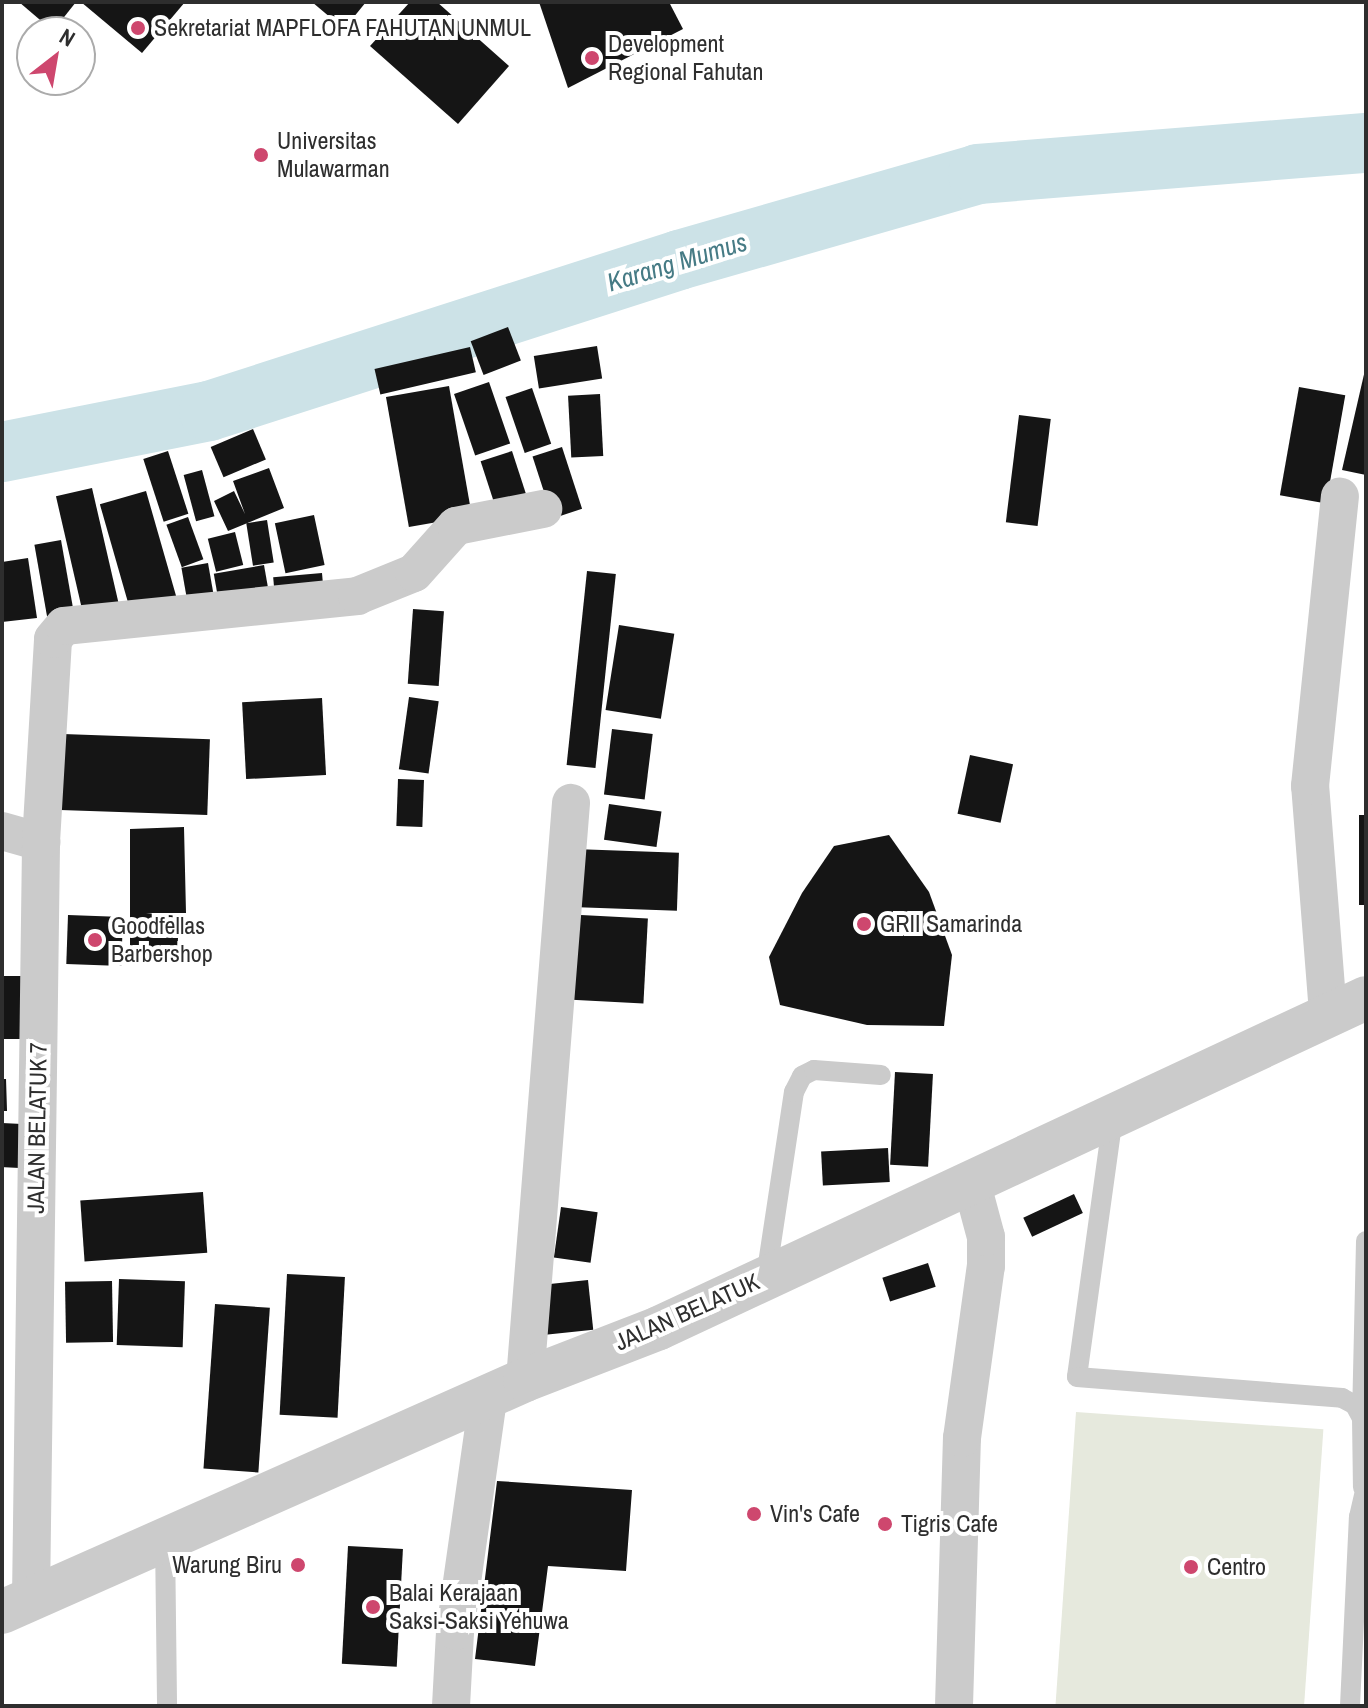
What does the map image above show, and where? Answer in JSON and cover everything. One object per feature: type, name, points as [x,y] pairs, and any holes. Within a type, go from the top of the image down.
[{"type":"street","points":[[1340,497],[1310,786],[1347,1005]]},
{"type":"street","name":"JALAN BELATUK 7","points":[[17,1606],[49,657],[64,626],[357,596],[414,573],[456,526],[543,509]]},
{"type":"street","points":[[451,1706],[455,1631],[507,1389],[571,803]]},
{"type":"street","points":[[2,831],[41,842]]},
{"type":"street","name":"JALAN BELATUK","points":[[17,1606],[507,1389],[659,1328],[1347,1005]]},
{"type":"street","points":[[954,1706],[962,1438],[986,1266],[986,1237],[971,1181]]},
{"type":"lane","points":[[766,1277],[794,1092],[802,1076],[814,1070],[881,1075]]},
{"type":"lane","points":[[1113,1114],[1077,1377],[1342,1398],[1362,1418]]},
{"type":"lane","points":[[1350,1706],[1364,1487],[1362,1418],[1366,1241]]},
{"type":"lane","points":[[165,1538],[167,1706]]},
{"type":"shaded area","name":"Centro","points":[[1076,1412],[1323,1429],[1304,1706],[1055,1706]]},
{"type":"building","points":[[19,2],[76,2],[65,16],[35,16]]},
{"type":"building","name":"Sekretariat MAPFLOFA FAHUTAN UNMUL","points":[[81,2],[185,2],[142,53]]},
{"type":"building","points":[[312,2],[366,2],[344,29]]},
{"type":"building","points":[[410,2],[437,2],[509,66],[458,124],[370,46]]},
{"type":"building","name":"Development Regional Fahutan","points":[[539,2],[669,2],[683,29],[568,88]]},
{"type":"building","points":[[508,327],[521,361],[484,375],[471,341]]},
{"type":"building","points":[[597,346],[602,379],[539,389],[534,356]]},
{"type":"building","points":[[470,347],[476,372],[380,394],[375,369]]},
{"type":"building","points":[[1366,370],[1366,475],[1342,470]]},
{"type":"building","points":[[489,382],[510,443],[475,456],[454,394]]},
{"type":"building","points":[[449,386],[472,516],[409,527],[386,397]]},
{"type":"building","points":[[1299,387],[1345,395],[1326,503],[1280,495]]},
{"type":"building","points":[[532,388],[551,444],[525,453],[506,397]]},
{"type":"building","points":[[600,394],[603,456],[571,458],[568,396]]},
{"type":"building","points":[[1019,415],[1051,419],[1038,526],[1006,522]]},
{"type":"building","points":[[253,429],[266,459],[224,477],[211,447]]},
{"type":"building","points":[[562,447],[582,509],[553,518],[533,457]]},
{"type":"building","points":[[168,451],[188,514],[164,522],[143,459]]},
{"type":"building","points":[[512,451],[530,507],[499,517],[481,461]]},
{"type":"building","points":[[269,468],[284,508],[228,531],[214,501],[234,491],[245,514],[233,481]]},
{"type":"building","points":[[202,470],[214,516],[196,521],[184,475]]},
{"type":"building","points":[[92,488],[121,614],[85,622],[56,496]]},
{"type":"building","points":[[146,491],[178,603],[132,617],[100,504]]},
{"type":"building","points":[[314,515],[325,565],[285,573],[275,523]]},
{"type":"building","points":[[188,517],[203,559],[182,567],[166,525]]},
{"type":"building","points":[[267,520],[274,562],[253,566],[246,523]]},
{"type":"building","points":[[235,532],[243,565],[216,572],[208,539]]},
{"type":"building","points":[[61,540],[75,617],[48,622],[34,545]]},
{"type":"building","points":[[28,558],[37,618],[2,622],[2,562]]},
{"type":"building","points":[[208,563],[216,607],[189,612],[181,568]]},
{"type":"building","points":[[264,565],[270,600],[220,609],[214,574]]},
{"type":"building","points":[[587,571],[616,574],[595,768],[567,765]]},
{"type":"building","points":[[322,573],[324,594],[275,598],[273,577]]},
{"type":"building","points":[[413,609],[444,611],[439,686],[408,684]]},
{"type":"building","points":[[619,625],[674,634],[661,719],[606,710]]},
{"type":"building","points":[[409,697],[439,701],[429,773],[399,769]]},
{"type":"building","points":[[322,698],[326,775],[246,779],[242,702]]},
{"type":"building","points":[[612,729],[653,734],[645,800],[604,795]]},
{"type":"building","points":[[63,734],[210,739],[207,815],[60,810]]},
{"type":"building","points":[[970,755],[1013,764],[1001,823],[958,814]]},
{"type":"building","points":[[398,779],[424,780],[422,827],[396,826]]},
{"type":"building","points":[[609,804],[661,811],[656,847],[604,840]]},
{"type":"building","points":[[1359,815],[1366,815],[1366,905],[1359,905]]},
{"type":"building","points":[[184,827],[186,913],[146,913],[179,916],[177,960],[130,958],[130,829]]},
{"type":"building","name":"GRII Samarinda","points":[[889,835],[929,892],[952,955],[944,1026],[867,1025],[780,1005],[769,957],[802,893],[834,846]]},
{"type":"building","points":[[574,849],[679,853],[677,911],[572,907]]},
{"type":"building","points":[[562,914],[648,919],[643,1003],[558,999]]},
{"type":"building","name":"Goodfellas Barbershop","points":[[68,915],[123,917],[121,966],[66,964]]},
{"type":"building","points":[[2,976],[23,976],[23,1039],[2,1039]]},
{"type":"building","points":[[895,1072],[933,1074],[928,1167],[890,1165]]},
{"type":"building","points":[[2,1079],[6,1079],[7,1111],[2,1111]]},
{"type":"building","points":[[2,1123],[22,1124],[20,1168],[2,1167]]},
{"type":"building","points":[[888,1148],[890,1182],[823,1185],[821,1152]]},
{"type":"building","points":[[203,1192],[207,1253],[85,1261],[80,1201]]},
{"type":"building","points":[[1074,1194],[1083,1213],[1032,1237],[1023,1218]]},
{"type":"building","points":[[561,1207],[598,1212],[591,1263],[554,1258]]},
{"type":"building","points":[[928,1263],[936,1287],[890,1302],[882,1278]]},
{"type":"building","points":[[287,1274],[345,1277],[338,1418],[280,1415]]},
{"type":"building","points":[[119,1279],[185,1281],[183,1347],[117,1345]]},
{"type":"building","points":[[588,1280],[593,1330],[545,1335],[540,1285]]},
{"type":"building","points":[[112,1281],[113,1342],[66,1343],[65,1282]]},
{"type":"building","points":[[215,1304],[270,1308],[258,1472],[203,1469]]},
{"type":"building","points":[[497,1481],[632,1490],[626,1571],[548,1566],[535,1666],[475,1659]]},
{"type":"building","name":"Balai Kerajaan Saksi-Saksi Yehuwa","points":[[348,1546],[403,1549],[397,1667],[342,1664]]},
{"type":"waterway","name":"Karang Mumus","points":[[2,452],[209,411],[679,260],[978,174],[1366,143]]},
{"type":"place","name":"Sekretariat MAPFLOFA FAHUTAN UNMUL","points":[[138,28]]},
{"type":"place","name":"Development Regional Fahutan","points":[[592,58]]},
{"type":"place","name":"Universitas Mulawarman","points":[[261,155]]},
{"type":"place","name":"GRII Samarinda","points":[[864,924]]},
{"type":"place","name":"Goodfellas Barbershop","points":[[95,940]]},
{"type":"place","name":"Vin's Cafe","points":[[754,1514]]},
{"type":"place","name":"Tigris Cafe","points":[[885,1524]]},
{"type":"place","name":"Warung Biru","points":[[298,1565]]},
{"type":"place","name":"Centro","points":[[1191,1567]]},
{"type":"place","name":"Balai Kerajaan Saksi-Saksi Yehuwa","points":[[373,1607]]}]
